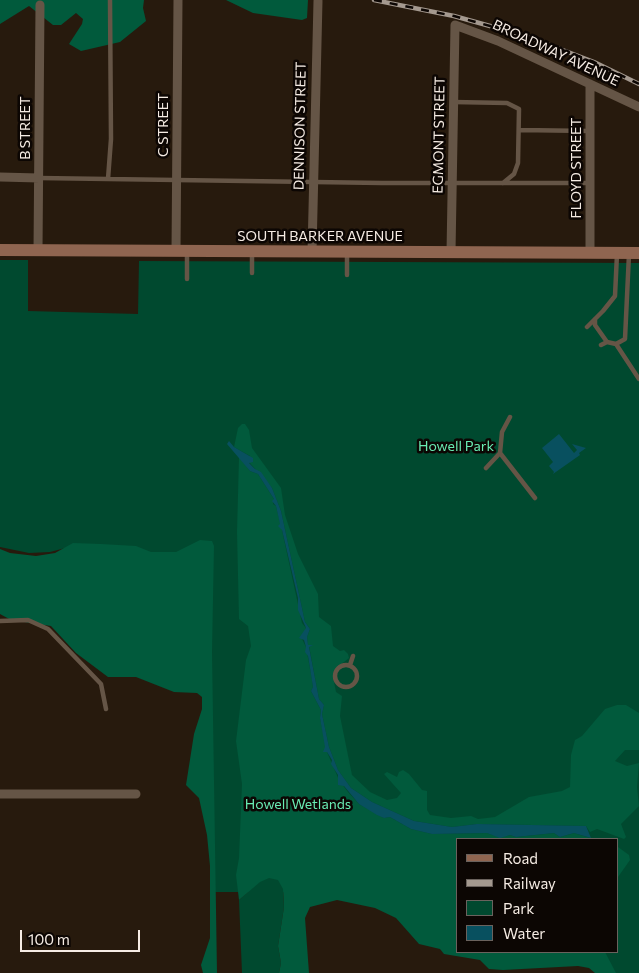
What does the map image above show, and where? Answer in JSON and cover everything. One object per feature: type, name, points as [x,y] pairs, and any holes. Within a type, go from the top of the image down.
[{"type":"main road","name":"SOUTH BARKER AVENUE","points":[[0,250],[628,253]]},
{"type":"street","name":"C STREET","points":[[178,0],[177,181],[182,251]]},
{"type":"street","name":"DENNISON STREET","points":[[312,251],[318,1]]},
{"type":"street","name":"B STREET","points":[[38,250],[40,5]]},
{"type":"street","name":"EGMONT STREET","points":[[451,252],[454,30],[455,25],[461,27]]},
{"type":"street","name":"BROADWAY AVENUE","points":[[461,27],[498,40],[639,107]]},
{"type":"street","name":"FLOYD STREET","points":[[590,84],[590,252]]},
{"type":"street","points":[[0,177],[39,178]]},
{"type":"street","points":[[0,794],[136,794]]},
{"type":"lane","points":[[108,179],[112,139],[110,0]]},
{"type":"lane","points":[[453,102],[508,102],[519,109],[518,164],[514,174],[503,183]]},
{"type":"lane","points":[[520,130],[589,131]]},
{"type":"lane","points":[[39,178],[589,184]]},
{"type":"lane","points":[[182,251],[187,279]]},
{"type":"lane","points":[[252,251],[252,273]]},
{"type":"lane","points":[[347,252],[347,275]]},
{"type":"lane","points":[[586,326],[595,319],[615,296],[628,253]]},
{"type":"lane","points":[[601,345],[607,342],[616,344],[625,339],[628,253]]},
{"type":"lane","points":[[595,319],[595,325],[607,342]]},
{"type":"lane","points":[[616,344],[639,379]]},
{"type":"lane","points":[[486,468],[500,453],[502,432],[510,417]]},
{"type":"lane","points":[[500,453],[535,498]]},
{"type":"lane","points":[[0,621],[28,620],[48,629],[101,684],[106,709]]},
{"type":"lane","points":[[350,665],[353,656]]},
{"type":"lane","points":[[343,665],[350,665],[356,674],[356,681],[350,686],[340,685],[335,676],[337,669],[343,665]]},
{"type":"green space","points":[[0,0],[144,0],[143,8],[146,21],[120,42],[81,51],[69,44],[82,24],[83,19],[76,13],[61,25],[53,25],[29,6],[0,24]]},
{"type":"green space","points":[[226,0],[308,0],[307,18],[302,20],[253,13]]},
{"type":"green space","points":[[0,260],[28,260],[28,311],[138,314],[139,261],[639,263],[639,973],[603,973],[589,961],[517,953],[619,953],[619,838],[456,838],[456,840],[351,892],[283,892],[284,907],[278,946],[281,963],[279,973],[242,973],[239,900],[248,892],[214,892],[208,677],[69,547],[50,552],[29,553],[0,547]]},
{"type":"green space","points":[[245,424],[249,430],[252,448],[281,488],[285,515],[298,554],[318,594],[319,617],[331,626],[333,646],[340,651],[344,650],[348,654],[349,658],[334,670],[333,677],[336,692],[342,696],[340,716],[352,775],[370,792],[387,800],[397,798],[401,793],[384,774],[387,772],[397,777],[399,772],[403,770],[409,774],[422,790],[427,791],[427,810],[430,815],[451,818],[471,816],[478,819],[495,817],[529,797],[562,791],[570,787],[571,755],[575,740],[582,736],[605,709],[617,705],[626,705],[639,713],[639,750],[625,750],[615,761],[627,766],[639,763],[637,787],[639,806],[621,824],[626,837],[624,839],[597,829],[590,832],[586,826],[477,824],[452,827],[414,821],[372,802],[351,788],[338,770],[329,747],[322,714],[324,705],[319,699],[309,646],[311,645],[308,645],[307,637],[310,629],[305,622],[281,511],[272,488],[249,462],[250,456],[234,447],[238,428]]},
{"type":"green space","name":"Howell Wetlands","points":[[239,457],[250,471],[258,474],[274,499],[273,504],[276,506],[282,530],[302,623],[306,628],[302,639],[306,647],[312,679],[313,687],[311,691],[321,710],[320,718],[327,752],[339,780],[359,804],[384,818],[390,817],[411,829],[432,834],[487,833],[500,837],[510,835],[516,837],[554,833],[560,837],[574,833],[591,838],[456,838],[456,953],[606,953],[616,973],[595,973],[589,968],[578,966],[489,969],[480,960],[444,954],[440,949],[419,944],[396,918],[375,908],[337,900],[310,907],[305,918],[309,973],[279,973],[281,963],[278,946],[284,907],[283,889],[278,880],[269,878],[260,882],[239,900],[236,875],[239,858],[242,784],[236,741],[246,660],[251,646],[248,626],[239,619],[237,532]]},
{"type":"green space","points":[[200,540],[212,541],[214,546],[212,652],[217,973],[203,973],[201,965],[210,938],[210,866],[207,835],[199,798],[186,785],[194,734],[202,709],[202,697],[197,693],[174,692],[136,677],[108,677],[76,653],[51,626],[11,620],[0,614],[0,549],[10,553],[36,556],[55,553],[73,543],[136,546],[151,552],[176,552]]},
{"type":"green space","points":[[619,848],[629,855],[630,860],[619,876]]},
{"type":"water","points":[[559,434],[574,453],[577,450],[572,444],[586,448],[579,453],[580,455],[553,474],[554,472],[549,466],[553,462],[542,448]]},
{"type":"water","points":[[229,441],[234,447],[253,458],[253,462],[249,463],[261,472],[272,488],[281,511],[305,622],[310,629],[307,637],[308,645],[313,645],[309,647],[319,699],[324,705],[322,714],[329,747],[338,770],[351,788],[372,802],[414,821],[452,827],[477,824],[586,826],[591,838],[574,833],[560,837],[554,833],[516,837],[510,835],[500,838],[487,833],[432,834],[411,829],[390,817],[384,818],[377,815],[359,804],[344,786],[338,785],[338,775],[331,764],[332,760],[327,752],[323,752],[325,747],[320,718],[321,710],[311,691],[313,687],[304,640],[299,638],[306,628],[298,610],[298,598],[282,530],[278,526],[280,524],[276,506],[272,501],[274,499],[258,474],[250,471],[227,444]]},
{"type":"railway","points":[[374,0],[454,16],[526,36],[594,62],[639,84]]},
{"type":"park label","name":"Howell Park","points":[[456,446]]}]
